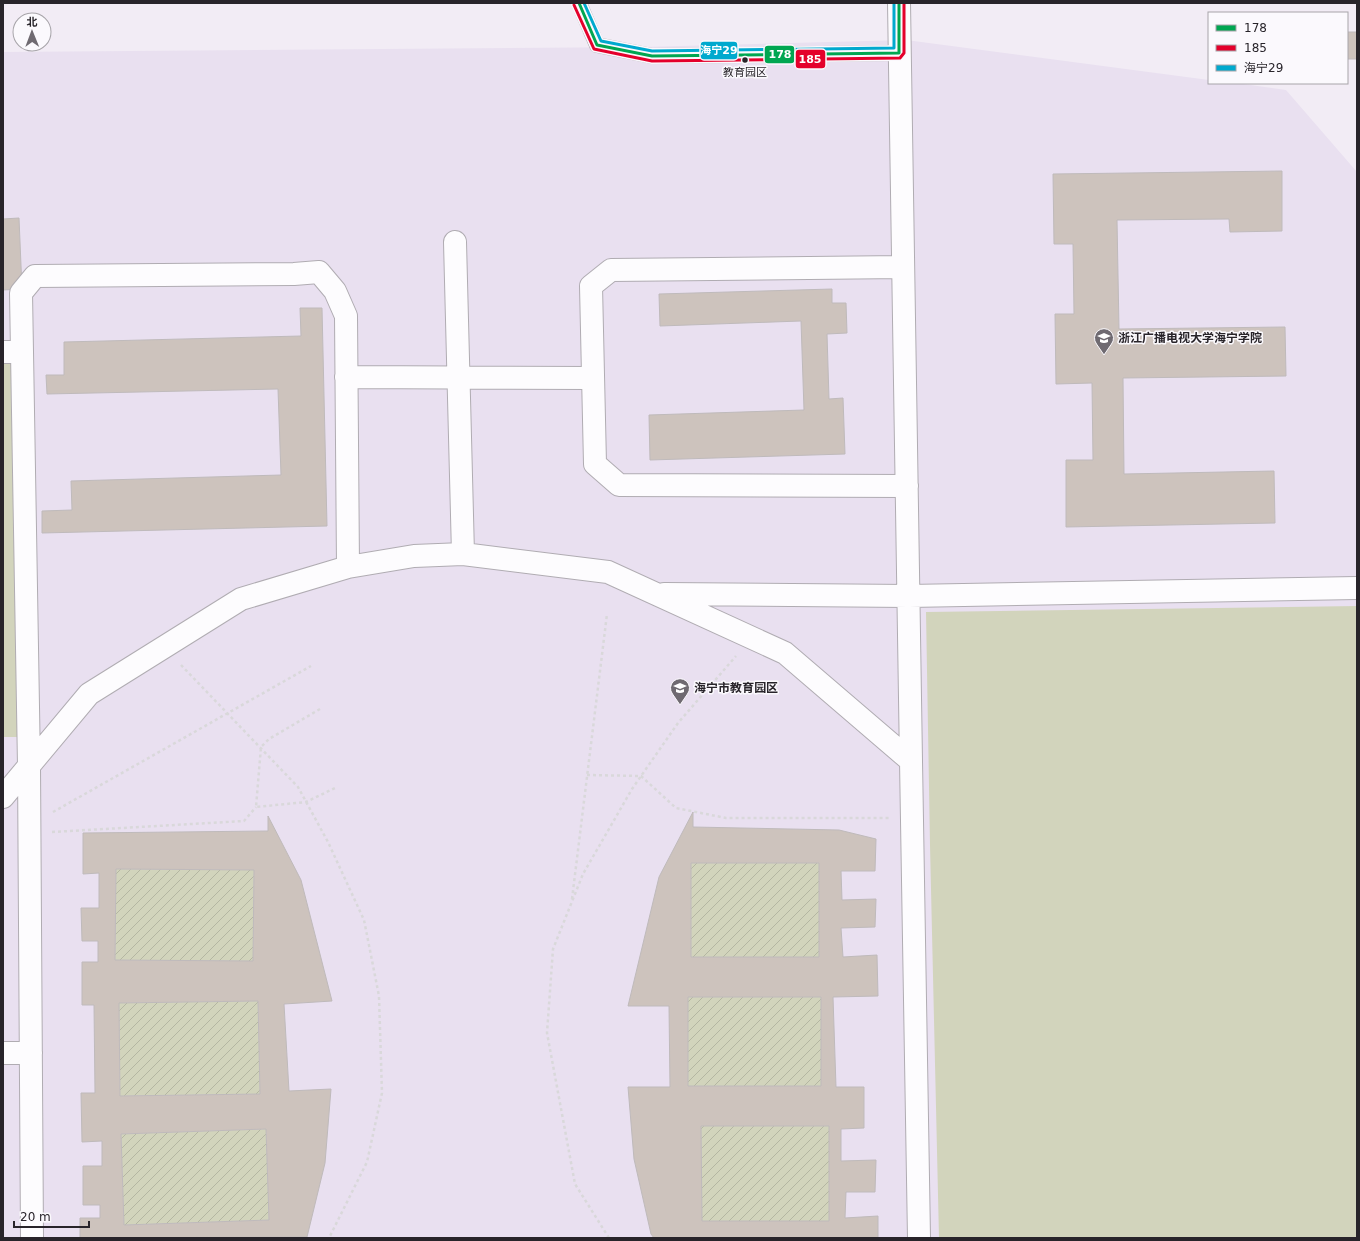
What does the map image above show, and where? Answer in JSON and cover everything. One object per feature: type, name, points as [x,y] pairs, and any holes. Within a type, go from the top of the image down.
[{"type":"street","points":[[898,3],[919,1238]]},
{"type":"street","points":[[455,242],[463,554]]},
{"type":"street","points":[[903,267],[611,270],[591,286],[595,464],[619,485],[907,486]]},
{"type":"street","points":[[32,1238],[29,766],[12,352],[21,293],[35,276],[294,274],[318,272],[335,291],[346,316],[348,567]]},
{"type":"street","points":[[346,377],[593,378]]},
{"type":"street","points":[[3,797],[89,694],[240,599],[348,567],[414,556],[463,554],[608,572],[785,653],[911,761]]},
{"type":"street","points":[[656,594],[908,596],[1357,588]]},
{"type":"street","points":[[3,1053],[31,1053]]},
{"type":"lane","points":[[579,3],[597,45],[652,56],[899,53]]},
{"type":"path","points":[[572,903],[607,614]]},
{"type":"path","points":[[609,1238],[575,1184],[548,1033],[553,949],[583,874],[632,789],[678,723],[752,638]]},
{"type":"path","points":[[164,647],[298,787],[328,842],[364,920],[379,996],[382,1094],[367,1162],[329,1238]]},
{"type":"path","points":[[29,830],[311,666]]},
{"type":"path","points":[[29,830],[244,820],[256,807],[261,747],[269,739],[320,709]]},
{"type":"path","points":[[587,774],[641,776],[676,808],[726,818],[912,818]]},
{"type":"path","points":[[256,807],[306,802],[336,787]]},
{"type":"shaded area","name":"海宁市教育园区","points":[[906,40],[1208,80],[1208,84],[1243,84],[1286,90],[1357,172],[1357,1238],[3,1238],[3,52],[644,47]]},
{"type":"green space","points":[[3,352],[22,352],[28,737],[3,737]]},
{"type":"green space","points":[[1357,606],[1357,1238],[939,1238],[926,612]]},
{"type":"green space","points":[[691,863],[819,863],[819,957],[691,957]]},
{"type":"green space","points":[[116,869],[254,870],[253,961],[115,960]]},
{"type":"green space","points":[[688,997],[821,997],[821,1086],[688,1086]]},
{"type":"green space","points":[[258,1001],[260,1094],[120,1096],[119,1003]]},
{"type":"green space","points":[[701,1126],[829,1126],[829,1221],[702,1221]]},
{"type":"green space","points":[[266,1129],[269,1220],[124,1225],[121,1134]]},
{"type":"building","points":[[1348,32],[1357,32],[1357,59],[1348,59]]},
{"type":"building","points":[[1282,171],[1282,231],[1230,232],[1229,219],[1117,220],[1119,329],[1285,327],[1286,376],[1123,378],[1124,474],[1274,471],[1275,523],[1066,527],[1066,460],[1093,460],[1092,383],[1056,384],[1055,314],[1074,314],[1073,244],[1054,244],[1053,174]]},
{"type":"building","points":[[19,218],[22,289],[3,290],[3,219]]},
{"type":"building","points":[[832,289],[832,303],[846,303],[847,333],[827,334],[829,399],[843,398],[845,454],[650,460],[649,415],[804,410],[801,321],[660,326],[659,294]]},
{"type":"building","points":[[300,308],[322,308],[327,526],[42,533],[42,511],[72,510],[71,481],[281,475],[278,389],[47,394],[46,375],[64,375],[64,342],[301,336]]},
{"type":"building","points":[[693,812],[693,827],[839,830],[876,839],[875,871],[841,871],[842,900],[876,899],[875,927],[841,928],[843,957],[877,955],[878,996],[833,997],[836,1087],[864,1087],[864,1128],[841,1129],[841,1161],[876,1160],[875,1192],[846,1192],[845,1218],[878,1216],[878,1238],[654,1238],[651,1234],[634,1159],[628,1087],[670,1087],[669,1006],[628,1006],[659,877]],"holes":[[[691,863],[819,863],[819,957],[691,957]],[[688,997],[821,997],[821,1086],[688,1086]],[[701,1126],[829,1126],[829,1221],[702,1221]]]},
{"type":"building","points":[[268,816],[301,880],[332,1001],[284,1004],[289,1091],[331,1089],[325,1163],[307,1237],[80,1238],[80,1218],[100,1218],[100,1205],[83,1205],[83,1166],[102,1166],[102,1141],[82,1142],[81,1093],[95,1093],[94,1005],[82,1005],[82,962],[98,962],[98,941],[82,941],[81,908],[99,908],[99,873],[83,874],[83,833],[268,831]],"holes":[[[116,869],[254,870],[253,961],[115,960]],[[258,1001],[260,1094],[120,1096],[119,1003]],[[266,1129],[269,1220],[124,1225],[121,1134]]]},
{"type":"transit line","name":"178","points":[[579,3],[597,45],[652,56],[899,53],[899,3]]},
{"type":"transit line","name":"海宁29","points":[[584,3],[601,41],[652,51],[894,48],[894,3]]},
{"type":"transit line","name":"185","points":[[574,5],[594,49],[652,61],[900,58],[904,53],[904,3]]},
{"type":"place","name":"教育园区","points":[[745,60]]},
{"type":"place","name":"浙江广播电视大学海宁学院","points":[[1104,355]]},
{"type":"place","name":"海宁市教育园区","points":[[680,705]]}]
